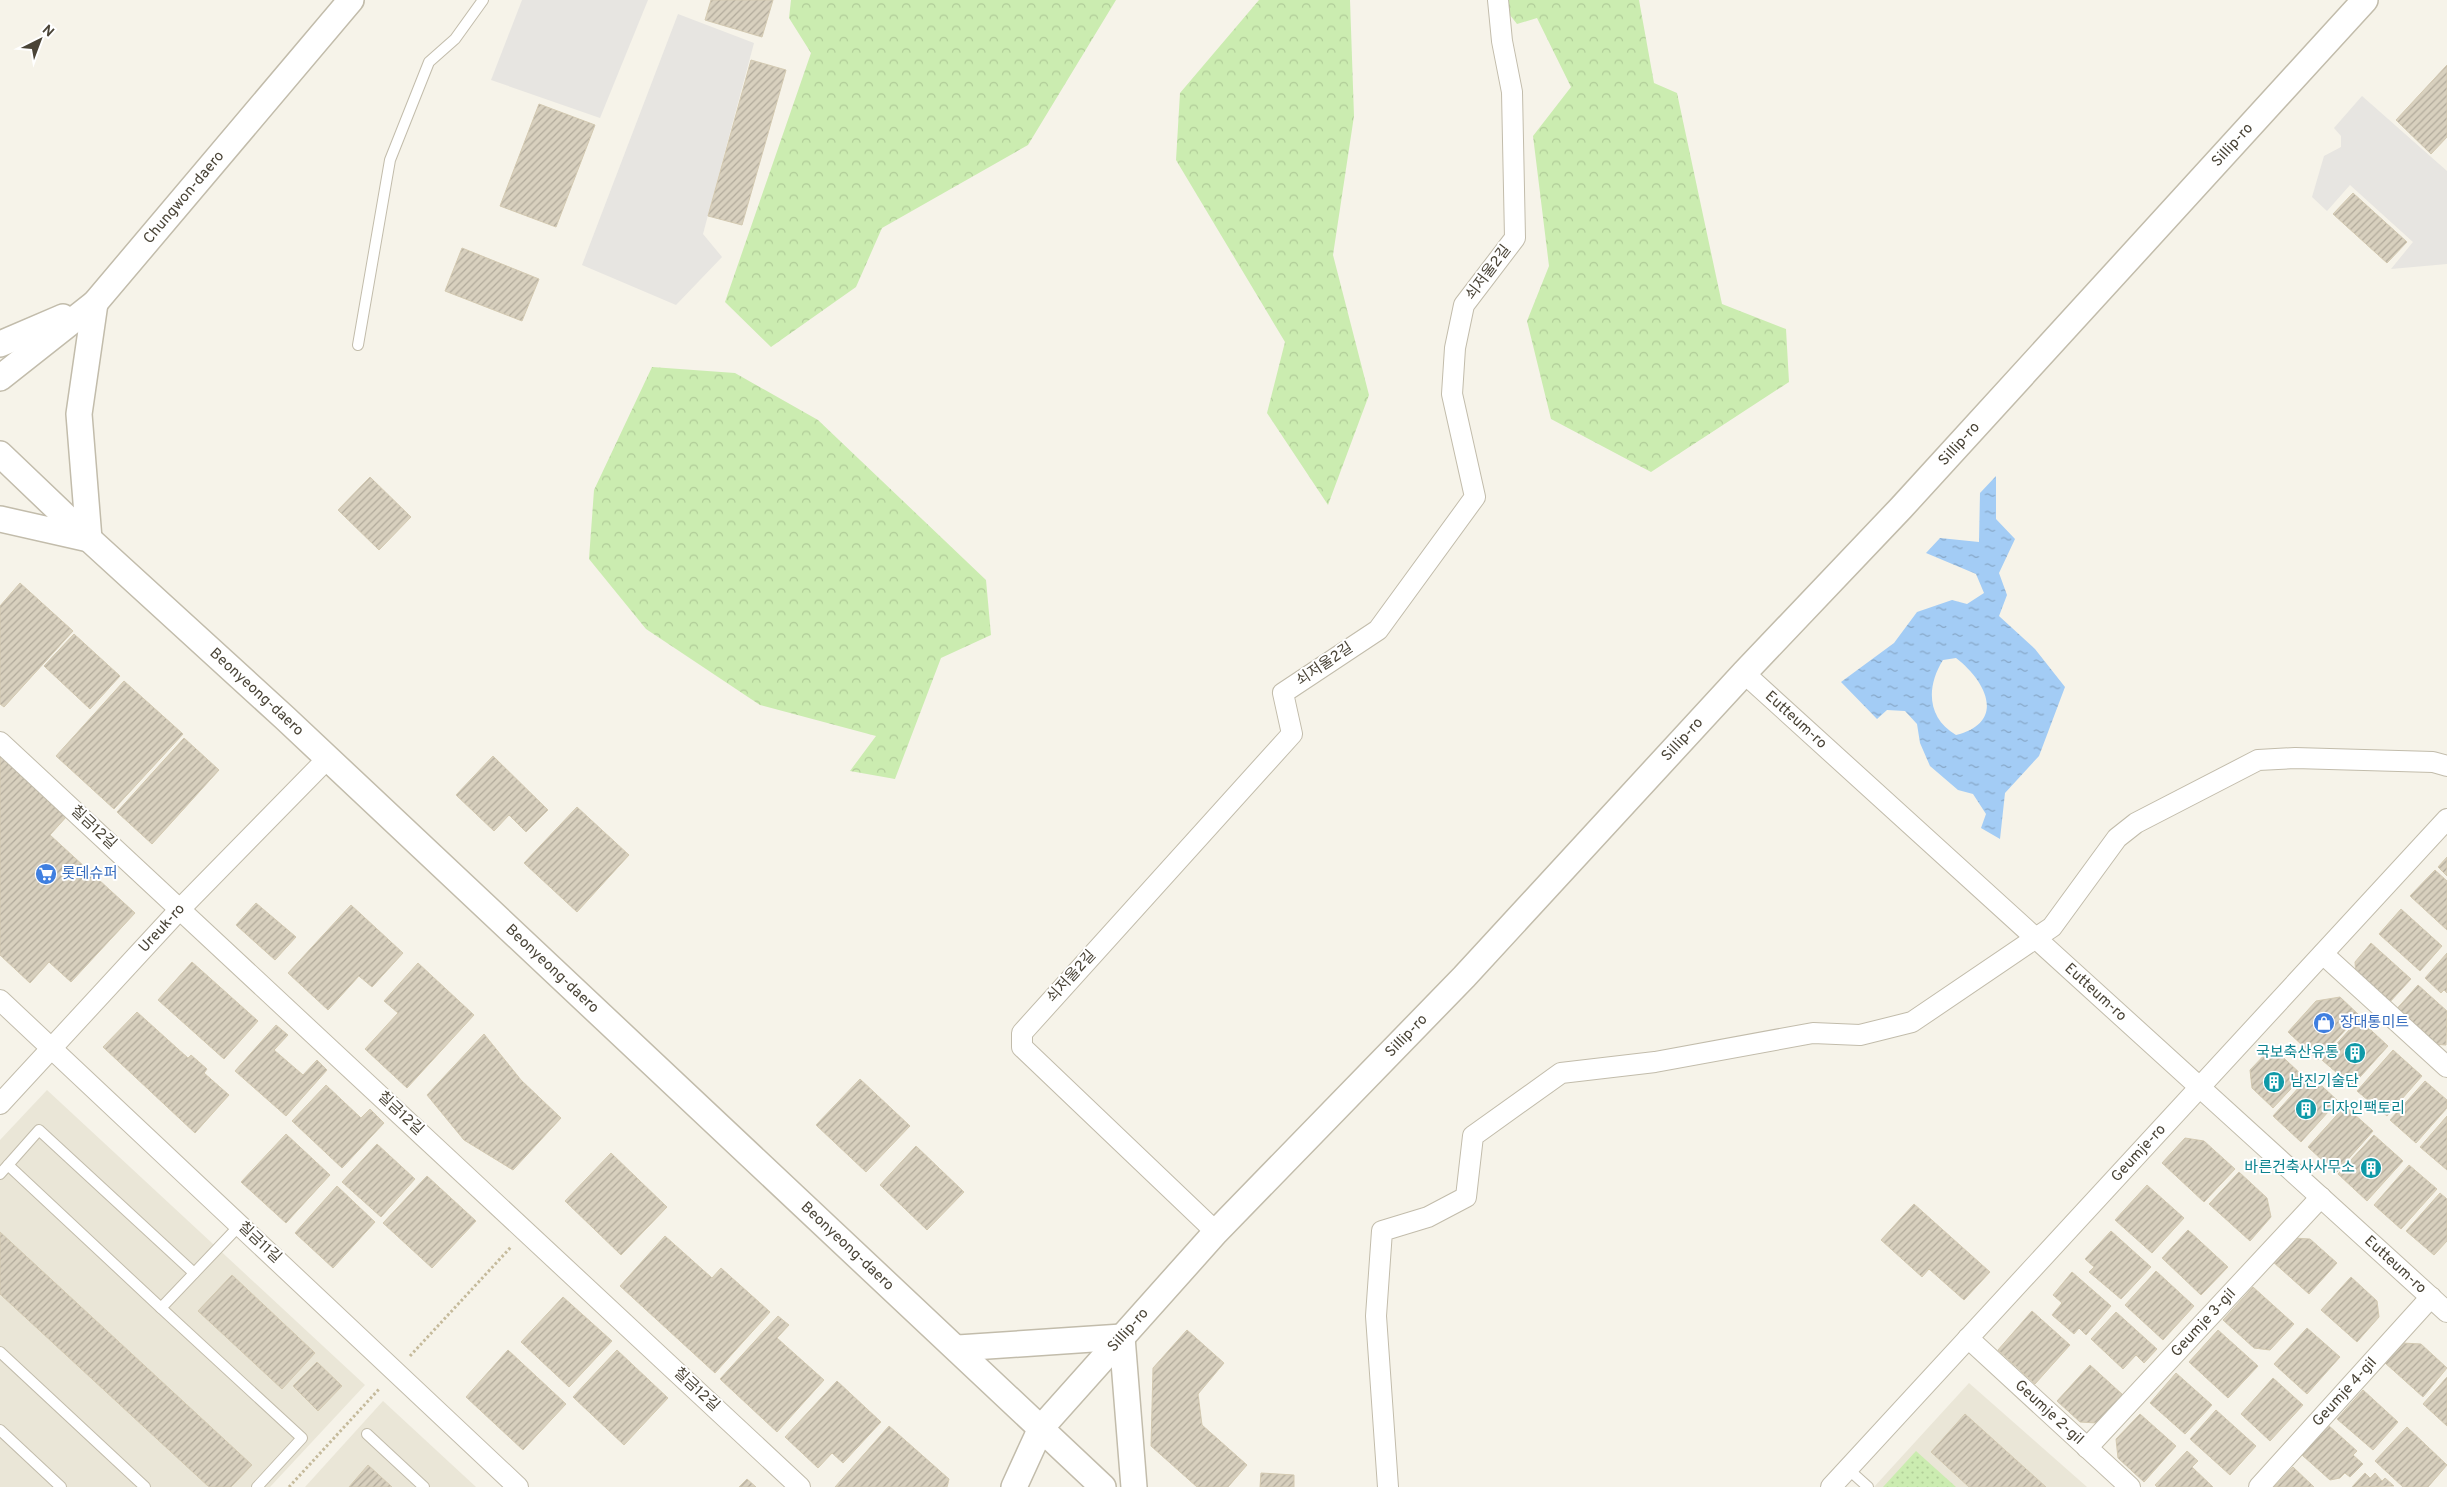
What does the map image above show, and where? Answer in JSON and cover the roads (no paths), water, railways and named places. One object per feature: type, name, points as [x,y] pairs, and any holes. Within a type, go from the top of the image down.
[{"type":"street","name":"Chungwon-daero","points":[[0,378],[95,303],[351,0]]},
{"type":"street","name":"쇠저울2길","points":[[1216,1232],[1022,1047],[1022,1033],[1292,734],[1283,693],[1378,630],[1475,497],[1452,394],[1455,348],[1464,305],[1515,238],[1512,92],[1502,42],[1498,0]]},
{"type":"street","name":"Sillip-ro","points":[[1014,1487],[1041,1428],[1216,1232],[1464,977],[1744,673],[1900,508],[2365,0]]},
{"type":"street","points":[[0,344],[95,303]]},
{"type":"street","points":[[0,519],[89,539],[79,414],[95,303]]},
{"type":"street","name":"Beonyeong-daero","points":[[0,454],[89,539],[328,758],[958,1348],[1103,1487]]},
{"type":"street","name":"Eutteum-ro","points":[[1744,673],[2447,1312]]},
{"type":"street","name":"칠금12길","points":[[0,742],[800,1487]]},
{"type":"street","name":"Ureuk-ro","points":[[0,1104],[180,909],[328,758]]},
{"type":"street","points":[[1388,1487],[1376,1316],[1382,1232],[1428,1217],[1466,1197],[1473,1136],[1561,1074],[1655,1062],[1813,1033],[1860,1035],[1912,1022],[2037,939],[2052,927],[2118,838],[2136,823],[2258,760],[2295,758],[2433,762],[2447,766]]},
{"type":"street","name":"Geumje-ro","points":[[1831,1487],[2447,819]]},
{"type":"street","points":[[2323,954],[2446,1065]]},
{"type":"street","name":"칠금11길","points":[[0,1000],[518,1487]]},
{"type":"street","name":"Geumje 3-gil","points":[[2087,1448],[2321,1197]]},
{"type":"street","name":"Geumje 4-gil","points":[[2259,1487],[2431,1297]]},
{"type":"street","points":[[958,1348],[1122,1337],[1134,1487]]},
{"type":"street","name":"Geumje 2-gil","points":[[1968,1338],[2130,1487]]},
{"type":"lane","points":[[358,345],[390,160],[429,62],[455,39],[483,0]]},
{"type":"lane","points":[[0,1174],[39,1130],[194,1273]]},
{"type":"lane","points":[[8,1165],[302,1438],[257,1487]]},
{"type":"lane","points":[[161,1308],[240,1225]]},
{"type":"lane","points":[[0,1352],[145,1487]]},
{"type":"lane","points":[[0,1430],[61,1487]]},
{"type":"lane","points":[[367,1434],[424,1487]]},
{"type":"lane","points":[[1848,1469],[1868,1487]]},
{"type":"water","points":[[1996,476],[1996,519],[2015,539],[1999,573],[2007,595],[1999,616],[2035,649],[2065,687],[2039,756],[2005,793],[2000,839],[1981,828],[1986,814],[1973,794],[1958,790],[1930,766],[1920,743],[1917,724],[1905,711],[1887,710],[1877,719],[1841,682],[1894,643],[1917,612],[1952,600],[1967,604],[1984,593],[1976,574],[1926,553],[1940,538],[1979,542],[1980,493]],"holes":[[[1956,658],[1967,667],[1983,689],[1986,711],[1982,721],[1972,729],[1956,735],[1939,720],[1932,701],[1932,691],[1937,670],[1943,660]]]},
{"type":"place","name":"롯데슈퍼","points":[[46,874]]},
{"type":"place","name":"장대통미트","points":[[2324,1023]]},
{"type":"place","name":"국보축산유통","points":[[2355,1053]]},
{"type":"place","name":"남진기술단","points":[[2274,1082]]},
{"type":"place","name":"디자인팩토리","points":[[2306,1109]]},
{"type":"place","name":"바른건축사사무소","points":[[2371,1168]]}]
